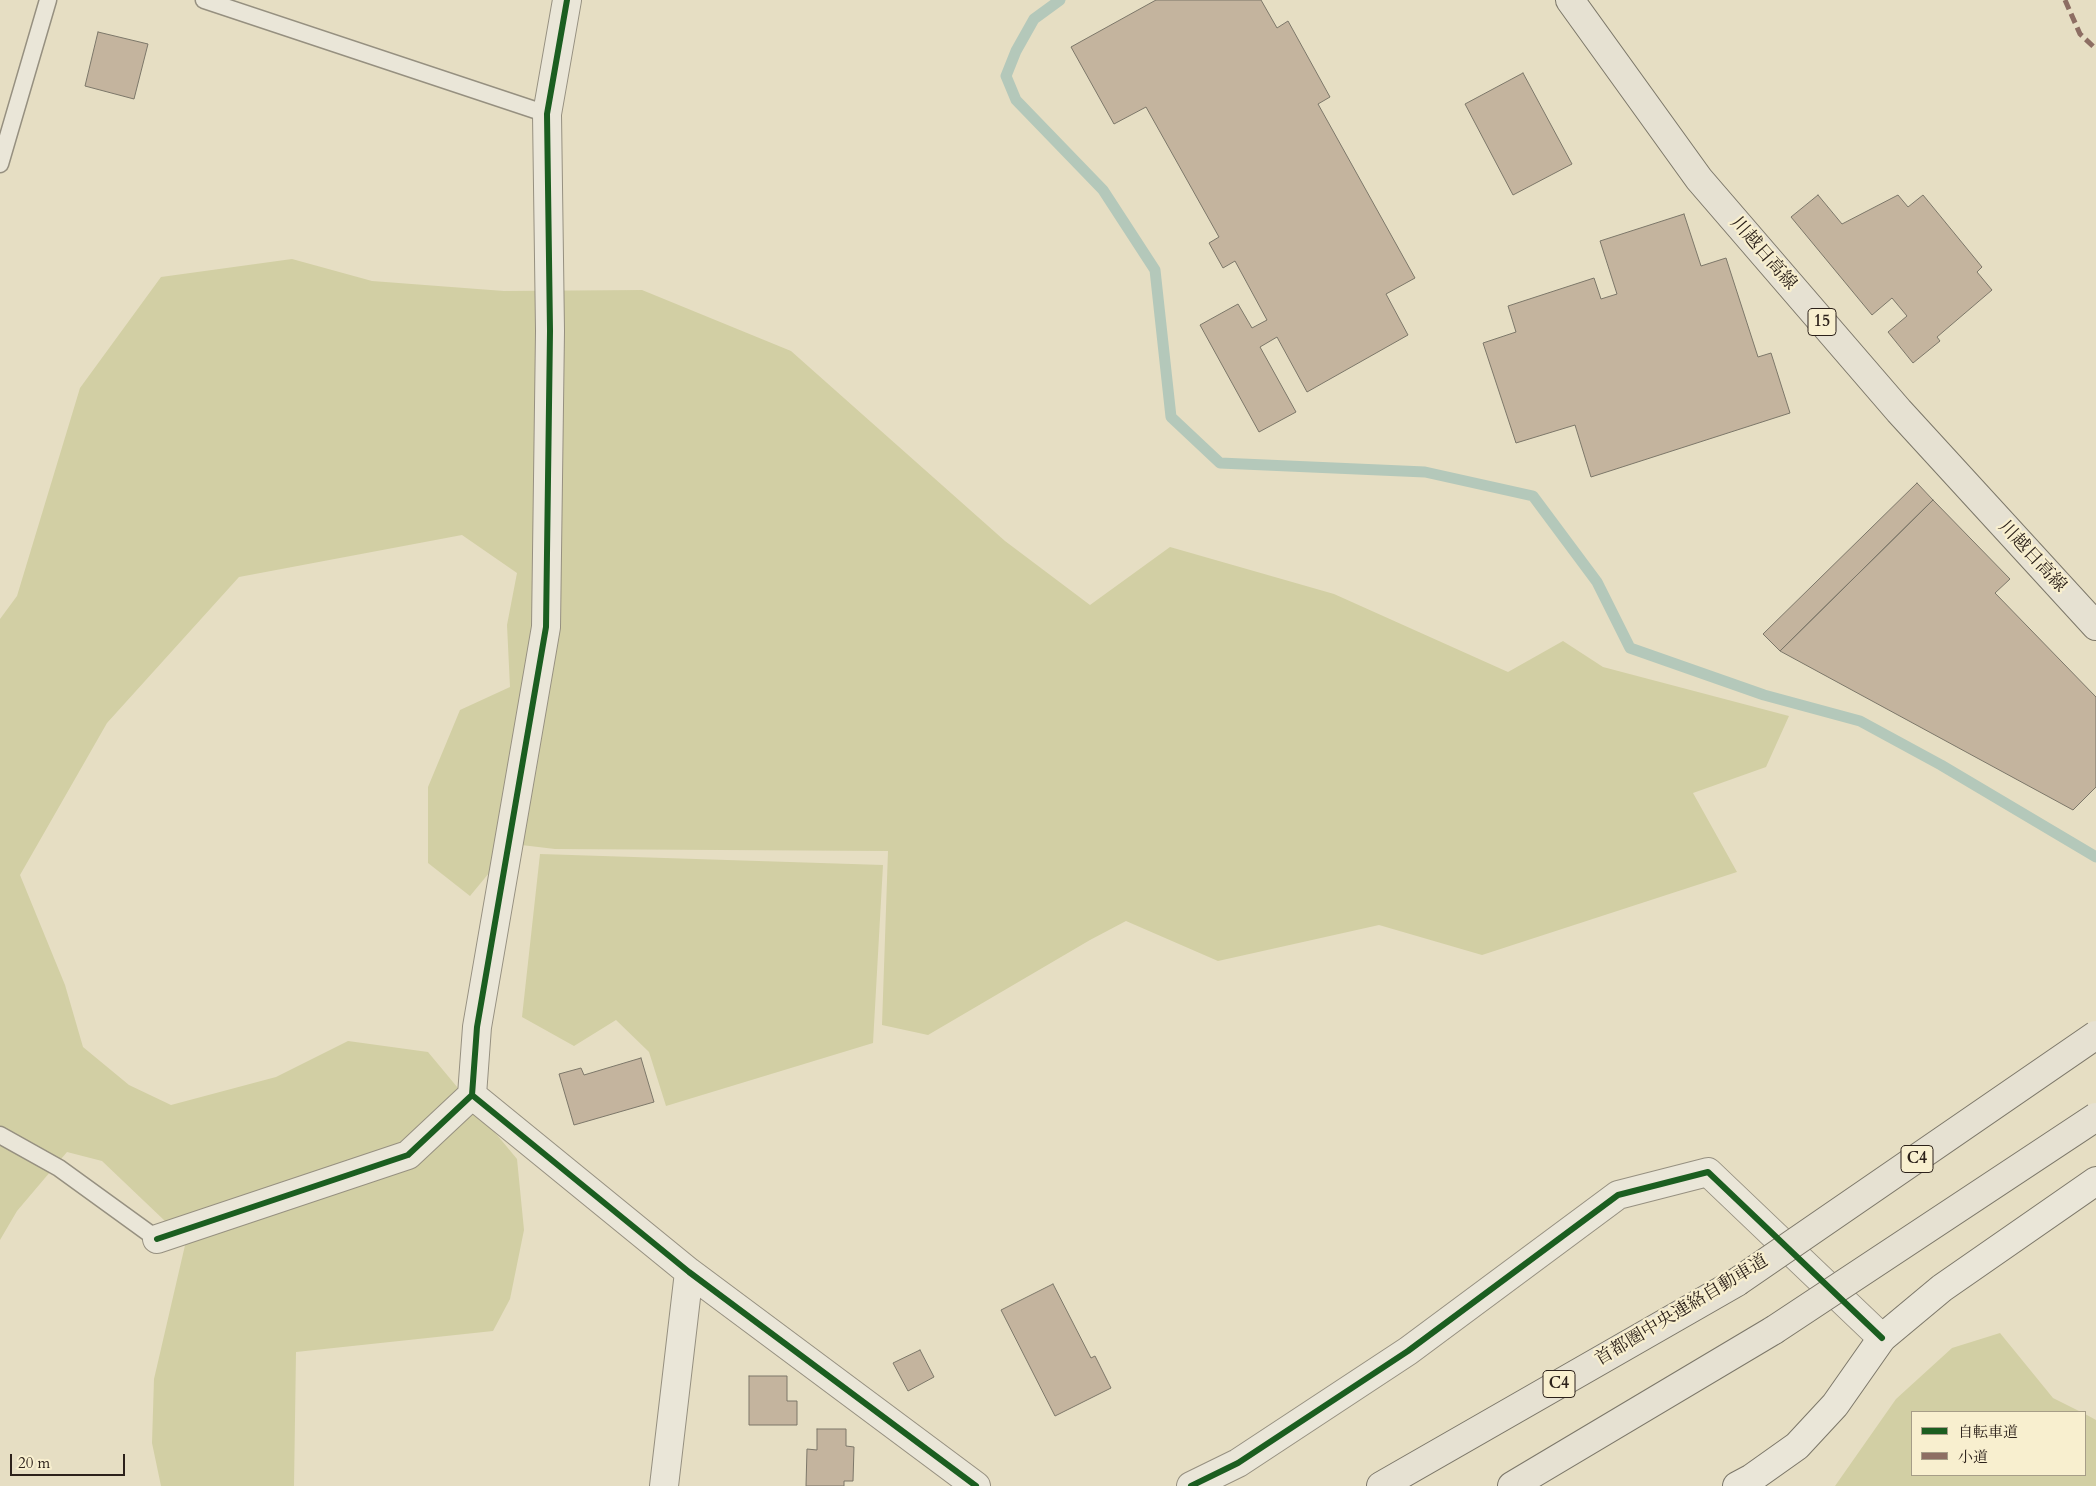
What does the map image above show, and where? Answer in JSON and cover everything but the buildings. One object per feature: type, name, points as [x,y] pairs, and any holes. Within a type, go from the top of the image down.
[{"type":"main road","name":"川越日高線","points":[[1570,0],[1699,179],[1898,411],[2096,626]]},
{"type":"main road","name":"首都圏中央連絡自動車道","points":[[1381,1486],[1737,1282],[2096,1035]]},
{"type":"main road","points":[[1512,1486],[1774,1330],[2096,1117]]},
{"type":"street","points":[[158,1239],[408,1155],[472,1094],[477,1027],[546,627],[550,330],[547,114],[567,0]]},
{"type":"street","points":[[472,1094],[689,1272],[976,1486]]},
{"type":"street","points":[[1192,1486],[1238,1463],[1408,1351],[1618,1195],[1708,1172],[1882,1338]]},
{"type":"street","points":[[1736,1486],[1752,1478],[1797,1446],[1835,1405],[1882,1338],[1942,1288],[2096,1181]]},
{"type":"street","points":[[664,1486],[689,1272]]},
{"type":"lane","points":[[0,164],[3,142],[48,0]]},
{"type":"lane","points":[[204,0],[547,114]]},
{"type":"lane","points":[[0,1135],[59,1168],[158,1239]]},
{"type":"shaded area","points":[[292,259],[372,281],[504,291],[642,290],[791,351],[1005,541],[1090,605],[1170,547],[1334,594],[1508,672],[1563,641],[1603,667],[1789,716],[1766,767],[1693,793],[1737,872],[1482,955],[1379,925],[1218,961],[1126,921],[928,1035],[882,1025],[888,851],[555,849],[513,844],[470,896],[428,863],[428,787],[460,710],[510,687],[507,625],[517,573],[462,535],[239,577],[107,723],[20,875],[65,985],[83,1047],[129,1085],[171,1105],[276,1077],[348,1041],[428,1052],[517,1159],[524,1230],[510,1299],[493,1331],[296,1352],[294,1486],[161,1486],[152,1443],[154,1379],[186,1241],[102,1161],[67,1152],[17,1211],[0,1240],[0,619],[17,596],[80,388],[161,277]]},
{"type":"shaded area","points":[[540,854],[883,865],[873,1043],[666,1106],[649,1052],[616,1020],[574,1046],[522,1017]]},
{"type":"shaded area","points":[[2000,1333],[2053,1398],[2079,1411],[1911,1411],[1911,1476],[2086,1476],[2086,1415],[2096,1420],[2096,1486],[1835,1486],[1896,1399],[1952,1348]]},
{"type":"waterway","points":[[1060,0],[1034,19],[1016,51],[1006,76],[1016,100],[1103,190],[1155,270],[1171,417],[1220,463],[1425,472],[1533,496],[1597,582],[1630,648],[1764,695],[1860,721],[1941,765],[2096,857]]},
{"type":"marked path","points":[[2065,0],[2080,34],[2096,49]]},
{"type":"cycle path","points":[[157,1239],[408,1155],[472,1095],[477,1027],[546,627],[550,331],[547,114],[567,0]]},
{"type":"cycle path","points":[[472,1095],[689,1272],[976,1486]]},
{"type":"cycle path","points":[[1191,1486],[1238,1463],[1408,1351],[1618,1195],[1708,1172],[1882,1338]]}]
